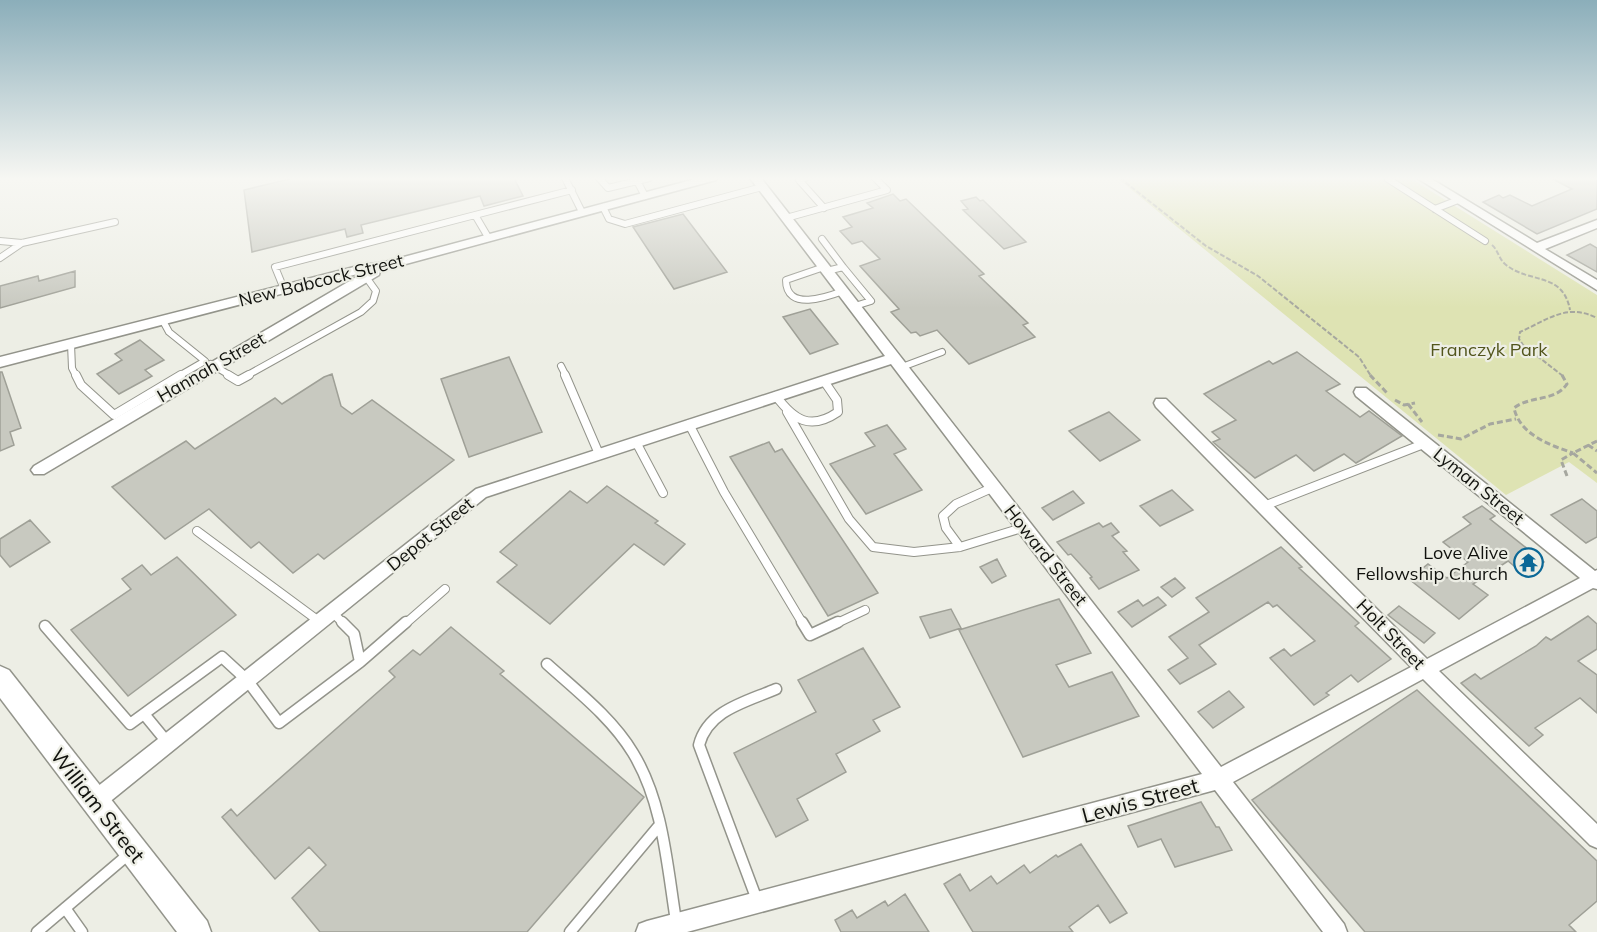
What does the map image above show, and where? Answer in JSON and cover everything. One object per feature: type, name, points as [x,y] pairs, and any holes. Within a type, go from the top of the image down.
[{"type":"main road","name":"William Street","points":[[0,678],[196,932]]},
{"type":"street","name":"New Babcock Street","points":[[0,362],[284,289],[385,266],[546,221]]},
{"type":"street","name":"Howard Street","points":[[789,221],[1336,932]]},
{"type":"street","points":[[1493,221],[1597,286]]},
{"type":"street","points":[[1536,248],[1597,224]]},
{"type":"street","name":"Hannah Street","points":[[39,470],[117,418],[209,363],[385,266]]},
{"type":"street","name":"Depot Street","points":[[95,801],[481,493],[776,396],[898,362]]},
{"type":"street","name":"Lyman Street","points":[[1361,392],[1596,579]]},
{"type":"street","name":"Holt Street","points":[[1161,404],[1597,838]]},
{"type":"street","name":"Lewis Street","points":[[647,932],[677,922],[1219,779],[1596,579]]},
{"type":"lane","points":[[284,289],[274,267],[450,221]]},
{"type":"lane","points":[[479,221],[488,237]]},
{"type":"lane","points":[[617,221],[625,224],[633,221]]},
{"type":"lane","points":[[1455,221],[1485,241]]},
{"type":"lane","points":[[0,241],[22,243],[115,222]]},
{"type":"lane","points":[[822,239],[871,301],[855,306]]},
{"type":"lane","points":[[0,258],[22,243]]},
{"type":"lane","points":[[843,267],[826,269],[786,280],[786,286],[794,298],[801,301],[809,301],[843,291]]},
{"type":"lane","points":[[163,321],[169,332],[209,363],[238,381],[361,312],[373,301],[376,291],[366,277]]},
{"type":"lane","points":[[70,344],[72,368],[81,386],[117,418]]},
{"type":"lane","points":[[898,362],[942,352]]},
{"type":"lane","points":[[561,366],[598,454]]},
{"type":"lane","points":[[787,412],[795,419],[812,422],[828,421],[838,412],[837,400],[824,381]]},
{"type":"lane","points":[[776,396],[849,519],[873,547],[914,552],[960,547],[1025,527]]},
{"type":"lane","points":[[690,424],[724,492],[810,635],[865,610]]},
{"type":"lane","points":[[636,442],[663,493]]},
{"type":"lane","points":[[1264,506],[1426,443]]},
{"type":"lane","points":[[960,547],[946,528],[944,516],[956,504],[994,487]]},
{"type":"lane","points":[[197,531],[354,634],[360,662]]},
{"type":"lane","points":[[45,627],[130,724],[222,657],[247,680],[279,723],[360,662],[445,589]]},
{"type":"lane","points":[[546,664],[593,705],[633,753],[649,786],[677,922]]},
{"type":"lane","points":[[758,901],[699,745],[700,734],[707,723],[776,689]]},
{"type":"lane","points":[[144,714],[168,743]]},
{"type":"lane","points":[[570,932],[658,826]]},
{"type":"lane","points":[[37,932],[133,850]]},
{"type":"lane","points":[[65,908],[82,932]]},
{"type":"path","points":[[1175,221],[1206,246],[1258,276],[1359,357],[1371,376],[1393,399],[1404,405],[1415,403]]},
{"type":"path","points":[[1485,241],[1497,249],[1506,264],[1556,285],[1568,297],[1570,310]]},
{"type":"path","points":[[1597,318],[1583,311],[1570,310],[1520,332],[1519,339],[1523,345],[1562,374],[1567,384],[1563,391],[1552,397],[1526,400],[1514,408],[1516,419],[1527,430],[1556,447],[1573,453],[1597,473]]},
{"type":"path","points":[[1408,405],[1422,422],[1438,435],[1455,440],[1465,440],[1488,424],[1516,419]]},
{"type":"path","points":[[1567,476],[1561,460],[1597,441]]},
{"type":"path","points":[[1588,445],[1597,451]]},
{"type":"green space","name":"Franczyk Park","points":[[1170,221],[1480,221],[1597,295],[1597,483],[1569,462],[1506,495]]},
{"type":"building","points":[[248,221],[375,221],[361,225],[363,233],[347,237],[345,229],[252,252]]},
{"type":"building","points":[[654,221],[689,221],[727,272],[674,289],[633,227]]},
{"type":"building","points":[[847,221],[929,221],[984,274],[979,276],[1028,323],[1023,325],[1035,337],[969,364],[937,330],[920,336],[916,332],[911,333],[891,312],[899,309],[860,266],[880,259],[862,241],[852,244],[840,231],[852,227]]},
{"type":"building","points":[[975,221],[1005,221],[1026,242],[1004,249]]},
{"type":"building","points":[[1516,221],[1567,221],[1537,234]]},
{"type":"building","points":[[1590,244],[1597,248],[1597,272],[1567,255]]},
{"type":"building","points":[[75,271],[75,287],[0,308],[0,286],[38,276],[39,281]]},
{"type":"building","points":[[810,309],[838,344],[810,354],[783,317]]},
{"type":"building","points":[[140,340],[164,360],[145,370],[152,376],[119,394],[97,374],[122,360],[115,354]]},
{"type":"building","points":[[1297,352],[1340,384],[1326,391],[1360,417],[1369,411],[1402,436],[1356,463],[1344,454],[1314,471],[1296,455],[1255,478],[1213,442],[1220,439],[1212,432],[1236,420],[1204,394],[1269,361],[1273,364]]},
{"type":"building","points":[[509,357],[542,432],[469,457],[441,379]]},
{"type":"building","points":[[0,372],[2,372],[21,428],[10,432],[14,445],[0,451]]},
{"type":"building","points":[[332,374],[341,406],[352,414],[372,400],[454,460],[324,559],[318,554],[293,573],[259,542],[251,548],[209,509],[165,539],[112,487],[186,441],[195,449],[275,398],[282,404]]},
{"type":"building","points":[[1109,412],[1140,440],[1100,461],[1069,431]]},
{"type":"building","points":[[887,425],[906,449],[894,454],[922,490],[866,514],[830,464],[875,446],[865,433]]},
{"type":"building","points":[[769,442],[775,452],[782,449],[878,593],[828,616],[730,457]]},
{"type":"building","points":[[607,486],[658,521],[655,523],[685,544],[664,565],[634,544],[550,624],[497,582],[517,565],[500,552],[570,491],[587,503]]},
{"type":"building","points":[[1172,490],[1193,510],[1160,526],[1140,506]]},
{"type":"building","points":[[1073,491],[1084,503],[1053,520],[1042,508]]},
{"type":"building","points":[[1582,499],[1597,511],[1597,537],[1586,543],[1551,515]]},
{"type":"building","points":[[1482,506],[1495,516],[1490,519],[1544,562],[1525,575],[1508,561],[1473,584],[1488,595],[1459,619],[1409,579],[1428,564],[1447,578],[1468,562],[1443,542],[1471,524],[1463,517]]},
{"type":"building","points":[[30,520],[50,542],[10,567],[0,555],[0,539]]},
{"type":"building","points":[[1099,523],[1103,527],[1111,523],[1119,532],[1112,536],[1127,551],[1123,552],[1139,570],[1099,589],[1090,578],[1092,577],[1057,542]]},
{"type":"building","points":[[1281,547],[1302,567],[1299,568],[1359,623],[1355,626],[1391,659],[1358,682],[1351,675],[1314,705],[1270,658],[1284,649],[1291,656],[1315,641],[1277,605],[1273,607],[1268,602],[1199,645],[1216,664],[1180,684],[1168,670],[1188,658],[1169,637],[1209,612],[1196,598]]},
{"type":"building","points":[[177,557],[236,615],[128,696],[71,630],[131,589],[122,579],[142,565],[151,575]]},
{"type":"building","points":[[997,559],[1006,576],[992,583],[980,567]]},
{"type":"building","points":[[1175,578],[1185,588],[1172,597],[1161,587]]},
{"type":"building","points":[[1158,597],[1166,605],[1132,627],[1118,612],[1138,600],[1143,606]]},
{"type":"building","points":[[1059,599],[1091,653],[1056,665],[1069,687],[1112,672],[1139,716],[1023,757],[959,630]]},
{"type":"building","points":[[1399,606],[1435,633],[1424,643],[1388,615]]},
{"type":"building","points":[[951,609],[961,628],[930,638],[920,617]]},
{"type":"building","points":[[1588,616],[1597,624],[1597,649],[1578,661],[1597,675],[1597,713],[1580,698],[1535,728],[1543,735],[1529,746],[1461,683],[1475,674],[1481,679],[1536,646],[1546,637],[1551,640]]},
{"type":"building","points":[[451,627],[504,671],[500,674],[644,797],[527,932],[320,932],[292,898],[326,865],[309,847],[275,879],[222,817],[231,809],[237,816],[395,677],[389,671],[413,650],[420,655]]},
{"type":"building","points":[[863,648],[900,707],[873,720],[880,731],[836,754],[846,772],[797,799],[808,820],[776,837],[734,753],[816,712],[798,680]]},
{"type":"building","points":[[1417,690],[1597,861],[1597,901],[1569,925],[1576,932],[1365,932],[1252,800]]},
{"type":"building","points":[[1229,691],[1244,707],[1213,728],[1198,712]]},
{"type":"building","points":[[1201,802],[1232,850],[1175,867],[1161,839],[1138,847],[1128,826]]},
{"type":"building","points":[[1081,844],[1127,913],[1110,923],[1098,905],[1069,927],[1073,932],[973,932],[944,884],[960,874],[970,891],[991,876],[997,884],[1024,865],[1030,873],[1056,855],[1058,857]]},
{"type":"building","points":[[905,894],[929,932],[841,932],[835,920],[852,910],[857,918],[885,901],[888,906]]},
{"type":"place","name":"Love Alive Fellowship Church","points":[[1529,562]]}]
